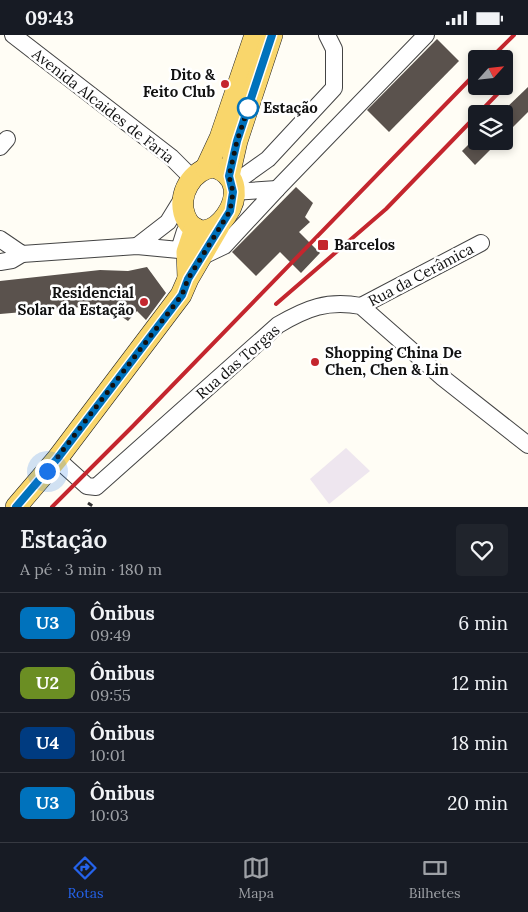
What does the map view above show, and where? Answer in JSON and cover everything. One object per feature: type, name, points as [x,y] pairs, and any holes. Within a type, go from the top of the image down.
[{"type":"main road","points":[[219,226],[203,230],[191,225],[184,214],[194,181],[220,138],[255,35]]},
{"type":"main road","points":[[189,253],[219,226],[230,211],[237,141],[272,35]]},
{"type":"main road","points":[[194,181],[223,170],[232,184]]},
{"type":"main road","points":[[16,507],[57,459],[182,295],[188,279],[191,225]]},
{"type":"street","name":"Avenida Alcaides de Faria","points":[[12,35],[171,157],[194,181]]},
{"type":"street","points":[[232,184],[268,159],[334,88],[334,49],[327,35]]},
{"type":"street","points":[[0,262],[12,260],[22,253],[137,246],[189,253],[224,246],[426,35]]},
{"type":"street","points":[[137,246],[168,222],[194,181]]},
{"type":"street","points":[[232,184],[277,189]]},
{"type":"street","points":[[0,239],[22,253]]},
{"type":"street","name":"Rua da Cerâmica","points":[[361,306],[482,243]]},
{"type":"street","name":"Rua das Torgas","points":[[57,459],[87,486],[96,487],[278,325],[304,310],[343,303],[361,306]]},
{"type":"street","points":[[361,306],[443,378],[528,445]]},
{"type":"shaded area","points":[[346,448],[370,471],[329,504],[310,479]]},
{"type":"building","points":[[437,39],[459,61],[389,132],[367,110]]},
{"type":"building","points":[[528,87],[528,112],[513,127],[513,105],[509,105]]},
{"type":"building","points":[[468,145],[468,150],[490,150],[475,165],[462,151]]},
{"type":"building","points":[[296,187],[313,203],[305,217],[310,222],[299,232],[320,253],[301,273],[280,252],[256,276],[232,252]]},
{"type":"building","points":[[147,267],[166,293],[146,320],[137,311],[128,321],[105,305],[0,314],[0,281],[100,270],[128,271]]},
{"type":"railway","points":[[499,50],[514,35]]},
{"type":"railway","points":[[52,507],[468,81]]},
{"type":"railway","points":[[487,105],[496,95]]},
{"type":"railway","points":[[276,304],[386,209],[468,124]]},
{"type":"bus line","name":"U3","points":[[16,507],[57,459],[182,295],[188,279],[230,211],[233,202],[233,184],[229,176],[237,141],[272,35]]},
{"type":"place","name":"Dito & Feito Club","points":[[225,84]]},
{"type":"place","name":"Estação","points":[[248,108]]},
{"type":"place","name":"Barcelos","points":[[323,245]]},
{"type":"place","name":"Residencial Solar da Estação","points":[[144,302]]},
{"type":"place","name":"Shopping China De Chen, Chen & Lin","points":[[315,362]]},
{"type":"route","points":[[47,471],[182,295],[188,279],[230,211],[233,202],[233,184],[229,176],[237,141],[249,105],[248,108]]}]
